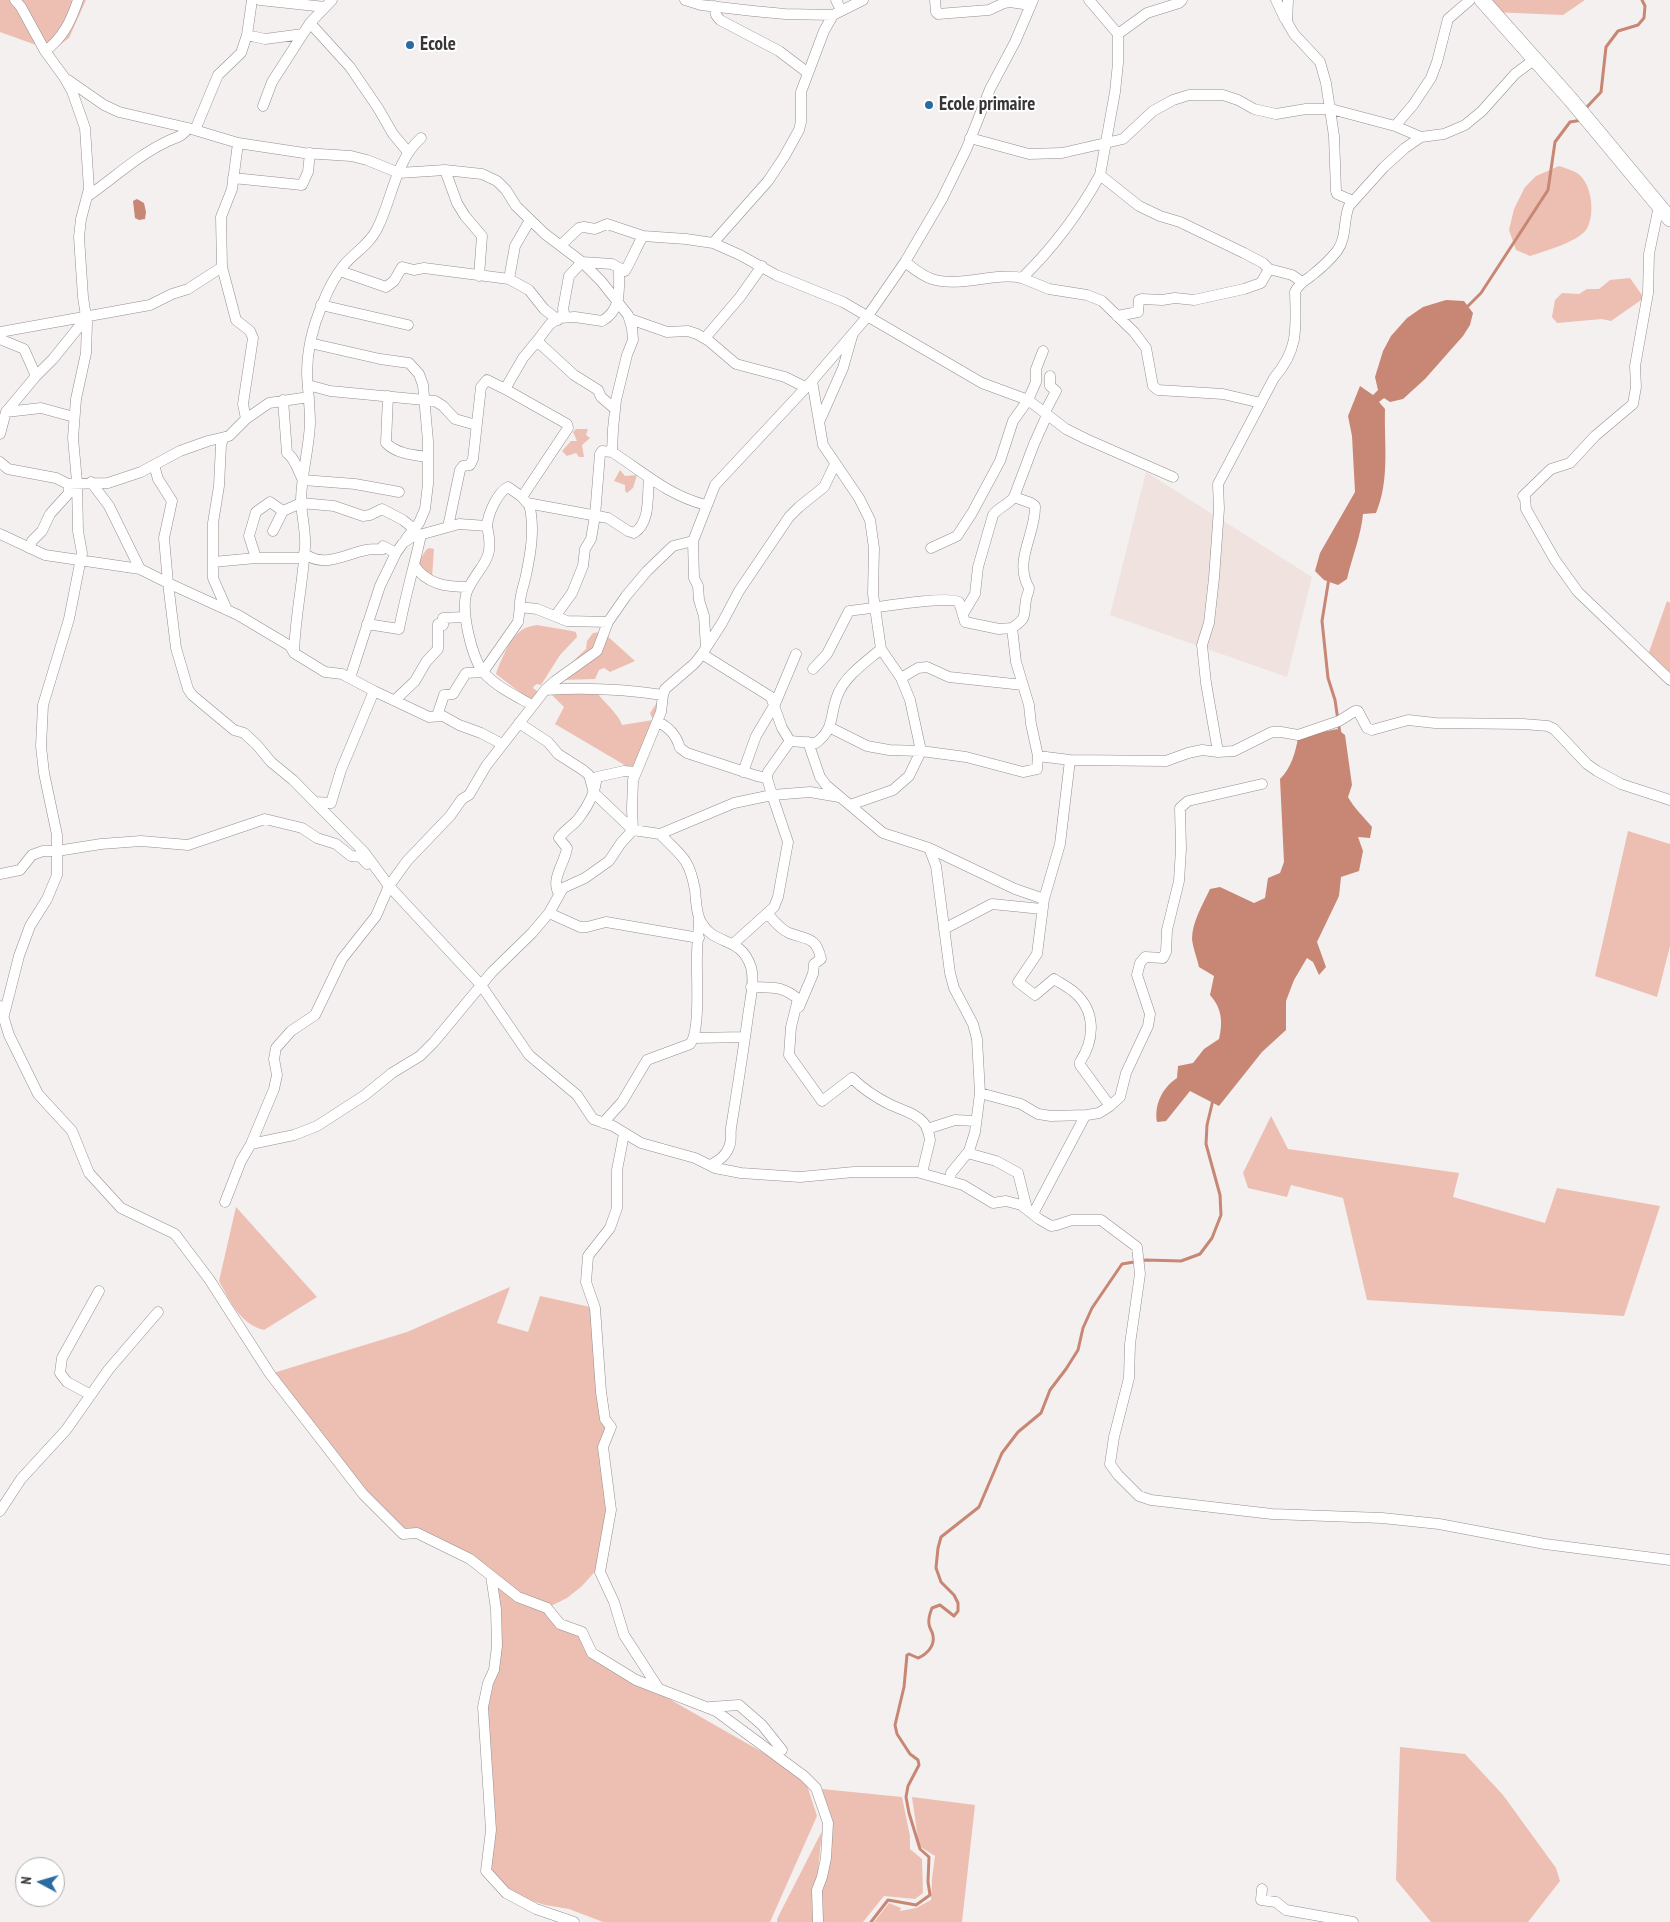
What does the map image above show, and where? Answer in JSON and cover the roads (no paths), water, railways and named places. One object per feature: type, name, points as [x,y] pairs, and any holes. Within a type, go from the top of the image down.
[{"type":"street","points":[[15,0],[21,7],[45,51],[72,91],[85,128],[89,181],[80,237],[83,298],[86,315],[86,353],[72,438],[72,484],[82,549],[69,619],[43,705],[41,746],[56,829],[58,875],[47,899],[30,926],[2,1011],[9,1035],[38,1094],[72,1131],[89,1173],[121,1208],[175,1234],[209,1279],[262,1363],[364,1494],[403,1534],[417,1533],[470,1559],[518,1597],[547,1608],[560,1624],[582,1632],[592,1653],[636,1680],[716,1711],[804,1776],[816,1788],[828,1823],[826,1858],[817,1890],[818,1922]]},
{"type":"street","points":[[45,51],[56,44],[64,32],[72,19],[78,0]]},
{"type":"street","points":[[88,196],[121,170],[163,143],[180,137],[192,129],[218,75],[241,53],[247,35],[252,0]]},
{"type":"street","points":[[260,0],[328,3]]},
{"type":"street","points":[[685,0],[714,6],[785,14],[837,12],[863,0]]},
{"type":"street","points":[[713,244],[768,181],[799,130],[802,118],[801,92],[824,31],[837,12],[836,0]]},
{"type":"street","points":[[704,651],[704,616],[698,586],[694,578],[693,541],[715,485],[809,384],[867,317],[905,262],[942,199],[966,150],[990,89],[1015,42],[1032,3],[1010,2],[992,4],[938,14],[936,12],[935,0]]},
{"type":"street","points":[[1022,278],[1048,252],[1086,200],[1100,175],[1115,92],[1118,34],[1089,0]]},
{"type":"street","points":[[1118,34],[1147,12],[1179,3],[1182,0]]},
{"type":"street","points":[[1276,0],[1294,34],[1320,62],[1331,109],[1336,190],[1337,194],[1353,201]]},
{"type":"street","points":[[1287,22],[1288,0]]},
{"type":"street","points":[[1394,126],[1413,105],[1431,78],[1448,19],[1470,0]]},
{"type":"street","points":[[1482,0],[1572,101],[1670,219]]},
{"type":"street","points":[[263,106],[272,82],[310,23],[328,3]]},
{"type":"street","points":[[714,6],[716,15],[720,20],[779,51],[808,73]]},
{"type":"street","points":[[310,23],[350,67],[393,134],[408,152]]},
{"type":"street","points":[[247,35],[265,39],[303,34]]},
{"type":"street","points":[[1218,752],[1202,645],[1209,623],[1214,578],[1219,509],[1218,484],[1274,378],[1286,364],[1296,329],[1295,292],[1302,282],[1310,277],[1338,249],[1344,231],[1346,213],[1353,201],[1384,167],[1405,148],[1421,137],[1444,134],[1465,125],[1482,111],[1515,74],[1535,59]]},
{"type":"street","points":[[64,78],[112,108],[238,143],[310,153],[337,154],[367,160],[399,173],[445,170],[482,174],[497,181],[506,190],[516,206],[530,220],[582,262],[619,302],[630,319],[633,340],[627,355],[615,409],[612,452]]},
{"type":"street","points":[[970,138],[1029,154],[1046,155],[1123,139],[1153,111],[1173,100],[1189,95],[1223,94],[1238,100],[1254,110],[1276,114],[1306,109],[1331,109],[1394,126],[1421,137]]},
{"type":"street","points":[[294,652],[295,626],[302,588],[304,556],[305,533],[301,503],[308,448],[309,397],[307,364],[310,343],[322,305],[340,271],[356,253],[369,243],[374,235],[383,217],[390,192],[408,152],[421,138]]},
{"type":"street","points":[[238,143],[232,190],[221,217],[222,267],[236,320],[250,331],[253,338],[243,404],[246,419]]},
{"type":"street","points":[[233,178],[302,185],[307,177],[310,153]]},
{"type":"street","points":[[445,170],[457,203],[482,236],[479,276]]},
{"type":"street","points":[[1100,175],[1139,206],[1160,216],[1180,222],[1263,263],[1269,269],[1292,275],[1302,282]]},
{"type":"street","points":[[1659,206],[1649,254],[1648,293],[1635,366],[1636,387],[1633,404],[1595,436],[1570,463],[1551,469],[1523,496],[1526,509],[1555,560],[1578,592],[1670,680]]},
{"type":"street","points":[[508,279],[515,246],[530,220]]},
{"type":"street","points":[[561,245],[578,228],[584,226],[594,229],[607,224],[643,236],[686,239],[713,244],[762,266],[783,278],[843,302],[982,383],[1028,400],[1066,429],[1172,476]]},
{"type":"street","points":[[625,271],[635,254],[634,250],[643,236]]},
{"type":"street","points":[[582,262],[612,264],[625,271]]},
{"type":"street","points":[[505,389],[523,358],[550,324],[564,313],[568,278],[582,262]]},
{"type":"street","points":[[905,262],[930,279],[940,281],[972,281],[1010,275],[1049,289],[1087,295],[1102,301],[1134,332],[1146,348],[1153,386],[1158,390],[1223,394],[1261,403]]},
{"type":"street","points":[[705,338],[740,297],[762,266]]},
{"type":"street","points":[[0,332],[150,305],[172,294],[188,289],[222,267]]},
{"type":"street","points":[[340,271],[386,287],[394,280],[402,267],[414,270],[424,268],[508,279],[529,290],[544,309],[558,319],[575,317],[602,321],[619,302],[619,269],[625,271]]},
{"type":"street","points":[[1117,316],[1138,312],[1139,300],[1142,299],[1162,300],[1175,298],[1194,300],[1244,289],[1261,283],[1269,269]]},
{"type":"street","points":[[322,305],[408,325]]},
{"type":"street","points":[[0,434],[6,412],[53,359],[86,315]]},
{"type":"street","points":[[630,319],[667,332],[688,331],[705,338],[736,364],[809,384]]},
{"type":"street","points":[[820,420],[851,347],[853,333]]},
{"type":"street","points":[[0,339],[24,349],[36,376]]},
{"type":"street","points":[[537,342],[574,375],[598,390],[601,398],[615,409]]},
{"type":"street","points":[[310,343],[410,364],[422,380],[428,484],[425,509],[417,532],[414,564],[404,600],[399,629],[367,624]]},
{"type":"street","points":[[931,548],[954,538],[966,524],[1000,461],[1013,421],[1028,400],[1036,382],[1036,369],[1043,350]]},
{"type":"street","points":[[963,614],[975,594],[978,567],[993,515],[997,510],[1009,504],[1014,497],[1047,415],[1046,410],[1056,391],[1050,386],[1050,376]]},
{"type":"street","points":[[448,527],[460,470],[463,466],[470,465],[473,459],[479,392],[484,382],[488,380],[548,413],[568,427],[526,500]]},
{"type":"street","points":[[809,384],[820,420],[822,442],[859,498],[870,520],[874,548],[873,594],[881,649],[900,678],[910,700],[922,750],[909,776],[893,790],[850,805]]},
{"type":"street","points":[[308,385],[330,391],[439,403],[458,421],[476,425]]},
{"type":"street","points":[[388,396],[386,443],[402,452],[428,458]]},
{"type":"street","points":[[0,462],[8,470],[56,478],[72,484],[108,483],[141,472],[180,451],[208,441],[223,439],[238,429],[246,419],[269,403],[309,397]]},
{"type":"street","points":[[283,400],[287,453],[292,457],[303,480]]},
{"type":"street","points":[[6,412],[41,408],[74,417]]},
{"type":"street","points":[[223,439],[219,486],[213,523],[213,579],[227,610]]},
{"type":"street","points":[[556,615],[572,593],[584,564],[583,553],[590,541],[595,516],[600,454],[602,451],[612,452],[680,497],[706,505]]},
{"type":"street","points":[[251,1144],[294,1135],[317,1126],[365,1095],[392,1073],[420,1056],[511,952],[532,933],[549,913],[563,888],[585,878],[608,861],[633,830],[632,790],[636,772],[658,722],[663,695],[673,681],[695,664],[722,623],[740,590],[789,517],[813,495],[824,488],[836,464]]},
{"type":"street","points":[[154,465],[158,479],[172,501],[164,538],[176,648],[188,688],[192,695],[234,730],[244,733],[271,762],[316,802],[343,833],[364,852],[389,885]]},
{"type":"street","points":[[526,500],[608,518],[631,533],[637,531],[646,516],[649,478]]},
{"type":"street","points":[[303,480],[355,484],[399,492]]},
{"type":"street","points":[[91,482],[109,506],[140,569]]},
{"type":"street","points":[[29,548],[32,541],[42,531],[50,514],[69,494],[72,484]]},
{"type":"street","points":[[483,672],[518,622],[520,598],[529,557],[532,515],[526,500],[511,487],[506,488],[489,515],[487,526],[490,538],[489,552],[484,567],[469,587],[465,603],[465,618],[468,635],[483,672],[507,691],[532,705]]},
{"type":"street","points":[[813,669],[827,654],[849,611],[939,600],[954,600],[959,602],[965,622],[999,629],[1012,628],[1024,620],[1028,588],[1023,579],[1023,573],[1028,538],[1035,514],[1034,506],[1031,503],[1014,497]]},
{"type":"street","points":[[256,558],[249,536],[256,512],[270,502],[283,511]]},
{"type":"street","points":[[273,531],[283,511],[301,503],[340,507],[363,516],[382,509],[403,520],[417,532]]},
{"type":"street","points":[[350,678],[380,586],[396,553],[406,540],[417,532],[459,524],[487,526]]},
{"type":"street","points":[[0,534],[45,555],[140,569],[227,610],[290,646],[294,652],[325,672],[342,674],[426,716],[443,716],[454,723],[481,733],[502,744]]},
{"type":"street","points":[[225,1202],[241,1161],[251,1144],[274,1089],[277,1075],[274,1059],[276,1048],[291,1031],[315,1015],[342,958],[376,916],[389,885],[412,855],[450,816],[462,799],[468,796],[486,766],[545,690],[597,651],[608,622],[626,596],[656,562],[673,546],[693,541]]},
{"type":"street","points":[[213,562],[304,556],[320,561],[331,560],[367,550],[382,549],[383,546],[396,553]]},
{"type":"street","points":[[414,564],[423,576],[443,586],[469,587]]},
{"type":"street","points":[[520,607],[537,608],[567,620],[608,622]]},
{"type":"street","points":[[395,700],[415,682],[426,662],[438,649],[438,624],[443,625],[443,618],[465,618]]},
{"type":"street","points":[[829,727],[867,746],[889,750],[922,750],[966,756],[1023,772],[1037,769],[1038,756],[1029,705],[1016,662],[1012,628]]},
{"type":"street","points":[[790,741],[816,743],[824,736],[843,686],[853,673],[881,649]]},
{"type":"street","points":[[704,651],[769,694],[775,704],[782,728],[790,741]]},
{"type":"street","points":[[743,772],[756,736],[775,704],[796,654]]},
{"type":"street","points":[[900,678],[918,668],[927,667],[949,677],[1024,685]]},
{"type":"street","points":[[437,716],[444,695],[453,694],[466,673],[483,672]]},
{"type":"street","points":[[545,690],[594,688],[663,695]]},
{"type":"street","points":[[316,802],[331,803],[341,770],[374,691]]},
{"type":"street","points":[[1038,756],[1070,760],[1166,761],[1188,752],[1202,750],[1234,751],[1272,732],[1298,735],[1339,721],[1358,711],[1368,728],[1372,730],[1408,720],[1436,723],[1543,725],[1554,729],[1587,764],[1605,776],[1621,784],[1670,800]]},
{"type":"street","points":[[658,722],[676,737],[679,747],[684,752],[767,778]]},
{"type":"street","points":[[519,723],[548,742],[558,754],[589,775],[594,793],[633,830],[660,834],[734,803],[772,796],[810,792],[840,797]]},
{"type":"street","points":[[733,944],[768,914],[774,907],[778,897],[788,842],[767,778],[772,767],[790,741]]},
{"type":"street","points":[[808,742],[820,777],[826,785],[883,833],[929,848],[1043,904]]},
{"type":"street","points":[[1070,760],[1060,844],[1043,904],[1037,954],[1018,984],[1036,995],[1054,979],[1074,992],[1089,1014],[1091,1026],[1089,1045],[1080,1065],[1110,1106]]},
{"type":"street","points":[[559,894],[556,889],[557,872],[565,860],[567,848],[559,838],[565,829],[578,819],[594,793],[597,777],[624,771],[636,772]]},
{"type":"street","points":[[980,1093],[1020,1104],[1038,1114],[1051,1116],[1085,1116],[1098,1113],[1120,1097],[1126,1073],[1148,1026],[1150,1014],[1137,975],[1140,963],[1145,957],[1163,958],[1166,952],[1167,930],[1178,881],[1182,849],[1180,808],[1188,801],[1262,784]]},
{"type":"street","points":[[0,874],[20,870],[32,855],[43,851],[141,841],[188,845],[265,819],[302,828],[317,838],[336,844],[351,856],[361,857],[481,985],[528,1055],[577,1095],[593,1119],[613,1126],[624,1134],[657,1148],[695,1158],[715,1168],[736,1172],[800,1178],[854,1172],[922,1174],[950,1180],[963,1185],[993,1203],[1015,1202],[1051,1226],[1072,1220],[1101,1220],[1139,1250],[1140,1274],[1130,1344],[1129,1378],[1110,1458],[1110,1464],[1118,1475],[1139,1496],[1151,1500],[1272,1514],[1382,1518],[1439,1524],[1545,1544],[1670,1560]]},
{"type":"street","points":[[603,1123],[622,1102],[647,1060],[690,1044],[694,1038],[697,1012],[700,919],[692,877],[685,859],[660,834]]},
{"type":"street","points":[[929,848],[936,866],[950,972],[954,988],[973,1024],[977,1039],[980,1093],[976,1132],[969,1151],[951,1173],[950,1180]]},
{"type":"street","points":[[944,929],[992,904],[1043,904]]},
{"type":"street","points":[[549,913],[580,926],[587,927],[606,922],[699,938]]},
{"type":"street","points":[[768,914],[788,932],[807,937],[814,944],[821,959],[814,964],[813,974],[791,1027]]},
{"type":"street","points":[[700,919],[714,937],[733,944],[742,950],[752,970],[731,1142],[725,1155],[711,1165]]},
{"type":"street","points":[[751,987],[776,987],[788,990],[798,999],[791,1027],[788,1055],[822,1101],[852,1078],[860,1086],[888,1104],[915,1115],[924,1123],[930,1140],[922,1174]]},
{"type":"street","points":[[694,1038],[745,1037]]},
{"type":"street","points":[[1030,1211],[1085,1116]]},
{"type":"street","points":[[927,1129],[955,1120],[976,1121]]},
{"type":"street","points":[[624,1134],[617,1170],[617,1208],[610,1228],[588,1256],[586,1282],[595,1308],[601,1392],[605,1419],[611,1427],[603,1447],[610,1510],[600,1572],[614,1602],[624,1636],[660,1690]]},
{"type":"street","points":[[969,1151],[971,1154],[996,1161],[1016,1171],[1019,1175],[1030,1211]]},
{"type":"street","points":[[91,1395],[67,1382],[60,1373],[62,1358],[99,1291]]},
{"type":"street","points":[[0,1511],[21,1479],[66,1430],[109,1369],[158,1312]]},
{"type":"street","points":[[491,1576],[496,1608],[497,1646],[494,1670],[488,1683],[483,1707],[491,1830],[486,1871],[506,1893],[536,1909],[574,1922]]},
{"type":"street","points":[[706,1707],[738,1706],[762,1725],[782,1750]]},
{"type":"street","points":[[1262,1889],[1261,1900],[1276,1902],[1286,1910],[1353,1922]]},
{"type":"waterway","points":[[1586,108],[1601,92],[1606,47],[1618,31],[1638,25],[1644,18],[1645,6],[1642,0]]},
{"type":"waterway","points":[[1465,309],[1481,293],[1548,190],[1555,142],[1570,122],[1582,120]]},
{"type":"waterway","points":[[1329,578],[1322,621],[1328,678],[1335,700],[1340,734]]},
{"type":"waterway","points":[[871,1922],[888,1900],[916,1905],[930,1895],[928,1882],[929,1857],[920,1849],[906,1797],[908,1786],[919,1765],[918,1760],[910,1754],[897,1734],[895,1725],[904,1687],[907,1655],[918,1658],[924,1655],[933,1643],[933,1634],[929,1622],[932,1608],[940,1605],[954,1616],[958,1611],[958,1603],[954,1595],[941,1582],[936,1568],[941,1537],[979,1507],[1002,1453],[1018,1432],[1041,1413],[1050,1390],[1078,1350],[1083,1328],[1092,1308],[1122,1264],[1146,1260],[1181,1261],[1200,1254],[1212,1238],[1221,1215],[1220,1195],[1206,1144],[1207,1125],[1213,1100]]},
{"type":"place","name":"Ecole","points":[[410,45]]},
{"type":"place","name":"Ecole primaire","points":[[929,105]]}]
